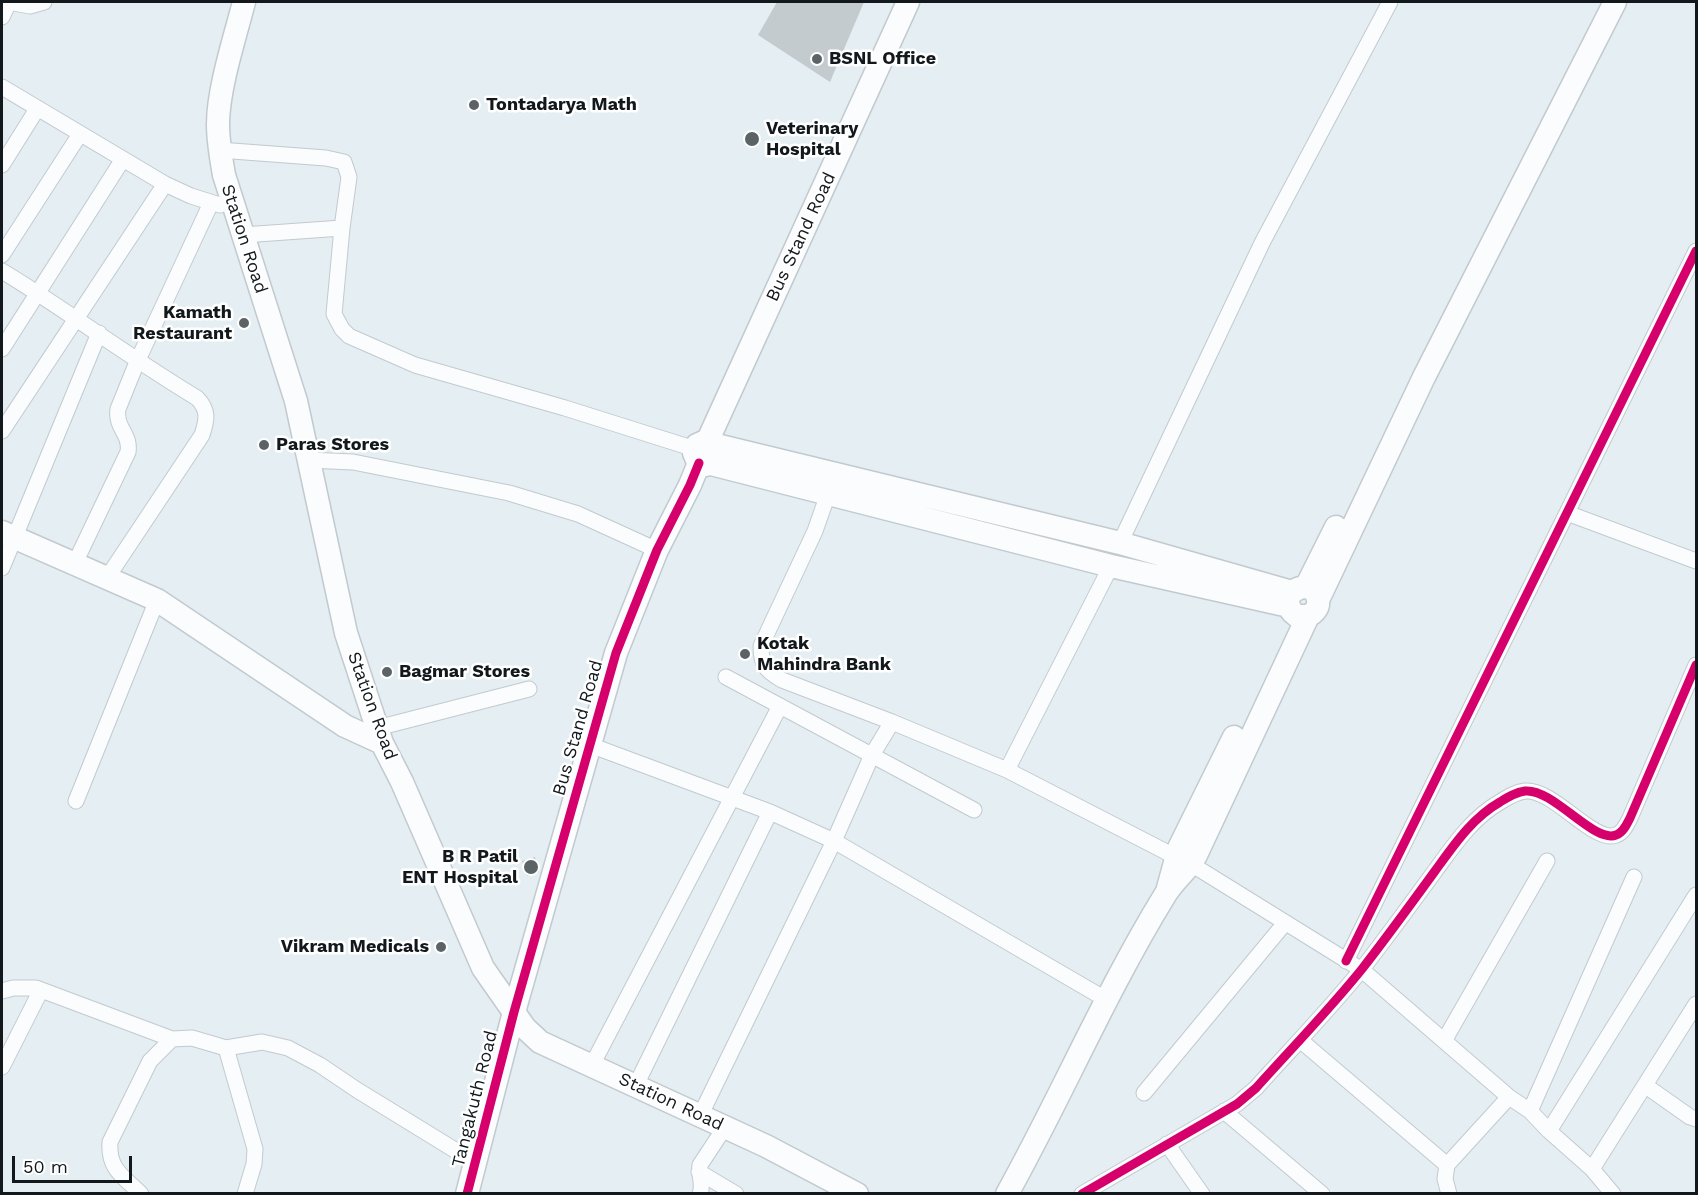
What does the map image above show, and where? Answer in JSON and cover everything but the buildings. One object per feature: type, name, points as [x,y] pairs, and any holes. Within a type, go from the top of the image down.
[{"type":"main road","name":"Station Road","points":[[244,2],[221,95],[218,122],[219,150],[224,175],[296,401],[346,633],[379,735],[402,782],[483,968],[525,1028],[540,1042],[766,1146],[857,1194]]},
{"type":"main road","name":"Bus Stand Road","points":[[514,1012],[616,653],[657,550],[706,452],[908,2]]},
{"type":"main road","points":[[1007,1194],[1107,1000],[1184,861],[1301,602],[1598,2]]},
{"type":"main road","points":[[1301,602],[1424,376],[1615,2]]},
{"type":"main road","points":[[706,452],[828,494],[1111,566],[1301,602]]},
{"type":"main road","points":[[706,452],[1120,543],[1301,602]]},
{"type":"main road","points":[[7,536],[157,600],[345,726],[379,735]]},
{"type":"main road","name":"Tangakuth Road","points":[[467,1194],[514,1012]]},
{"type":"street","points":[[2,17],[8,2],[30,6],[44,2]]},
{"type":"street","points":[[1120,543],[1262,243],[1390,2]]},
{"type":"street","points":[[2,87],[37,110],[165,184],[211,203],[235,209]]},
{"type":"street","points":[[2,165],[37,110]]},
{"type":"street","points":[[2,255],[80,134]]},
{"type":"street","points":[[219,150],[326,158],[344,162],[349,177],[334,314],[342,329],[349,336],[415,365],[706,452]]},
{"type":"street","points":[[2,348],[123,159]]},
{"type":"street","points":[[2,432],[165,184]]},
{"type":"street","points":[[74,565],[128,452],[127,438],[118,425],[117,417],[137,362],[211,203]]},
{"type":"street","points":[[243,235],[342,228]]},
{"type":"street","points":[[1346,961],[1696,251]]},
{"type":"street","points":[[2,272],[99,333],[137,362],[197,398],[206,411],[207,421],[202,435],[107,578]]},
{"type":"street","points":[[2,568],[7,536],[99,333]]},
{"type":"street","points":[[308,460],[353,462],[509,493],[578,514],[657,550]]},
{"type":"street","points":[[828,494],[815,531],[761,646],[761,660],[768,672],[782,680],[892,722],[1007,770],[1184,861],[1362,970],[1509,1096],[1530,1111],[1592,1169],[1613,1194]]},
{"type":"street","points":[[1567,513],[1696,561]]},
{"type":"street","points":[[1007,770],[1111,566]]},
{"type":"street","points":[[76,801],[157,600]]},
{"type":"street","points":[[1082,1194],[1237,1104],[1256,1088],[1362,970],[1459,839],[1477,818],[1491,807],[1513,794],[1527,791],[1550,798],[1595,831],[1607,836],[1616,836],[1623,830],[1696,665]]},
{"type":"street","points":[[726,678],[974,810]]},
{"type":"street","points":[[379,735],[529,689]]},
{"type":"street","points":[[592,1065],[780,706]]},
{"type":"street","points":[[699,1116],[834,841],[872,755],[892,722]]},
{"type":"street","points":[[591,745],[770,812],[834,841],[1107,1000]]},
{"type":"street","points":[[636,1085],[770,812]]},
{"type":"street","points":[[1444,1041],[1547,861]]},
{"type":"street","points":[[1530,1111],[1634,877]]},
{"type":"street","points":[[1549,1131],[1696,895]]},
{"type":"street","points":[[1144,1093],[1285,923]]},
{"type":"street","points":[[2,992],[13,988],[36,988],[172,1039],[192,1038],[226,1048],[262,1042],[288,1048],[320,1065],[476,1163]]},
{"type":"street","points":[[2,1067],[41,990]]},
{"type":"street","points":[[1592,1169],[1696,1004]]},
{"type":"street","points":[[141,1194],[112,1166],[109,1153],[110,1142],[150,1061],[172,1039]]},
{"type":"street","points":[[1300,1040],[1447,1165]]},
{"type":"street","points":[[226,1048],[255,1149],[254,1164],[245,1194]]},
{"type":"street","points":[[1646,1086],[1696,1119]]},
{"type":"street","points":[[1449,1194],[1445,1179],[1447,1165],[1509,1096]]},
{"type":"street","points":[[1224,1111],[1322,1194]]},
{"type":"street","points":[[700,1194],[702,1181],[699,1172],[705,1156],[725,1127]]},
{"type":"street","points":[[1167,1144],[1202,1194]]},
{"type":"street","points":[[699,1172],[736,1194]]},
{"type":"cycle path","points":[[1346,961],[1696,251]]},
{"type":"cycle path","points":[[467,1194],[514,1012],[616,653],[657,550],[699,463]]},
{"type":"cycle path","points":[[1082,1194],[1237,1104],[1256,1088],[1349,984],[1381,945],[1457,842],[1490,808],[1518,792],[1536,792],[1596,831],[1607,836],[1621,832],[1630,818],[1696,665]]},
{"type":"place","name":"BSNL Office","points":[[817,59]]},
{"type":"place","name":"Tontadarya Math","points":[[474,105]]},
{"type":"place","name":"Veterinary Hospital","points":[[752,139]]},
{"type":"place","name":"Kamath Restaurant","points":[[244,323]]},
{"type":"place","name":"Paras Stores","points":[[264,445]]},
{"type":"place","name":"Kotak Mahindra Bank","points":[[745,654]]},
{"type":"place","name":"Bagmar Stores","points":[[387,672]]},
{"type":"place","name":"B R Patil ENT Hospital","points":[[531,867]]},
{"type":"place","name":"Vikram Medicals","points":[[441,947]]}]
